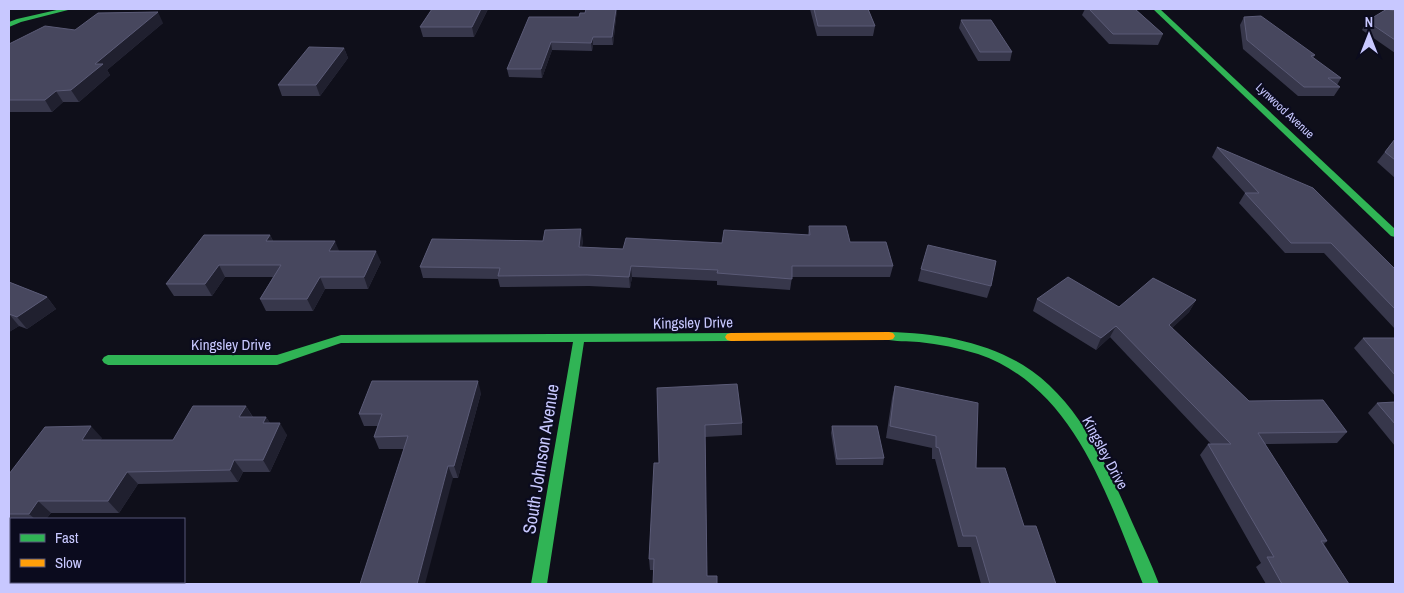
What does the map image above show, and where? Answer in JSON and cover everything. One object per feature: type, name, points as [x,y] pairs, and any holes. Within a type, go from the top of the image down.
[{"type":"street","points":[[9,25],[19,20],[66,9]]},
{"type":"street","name":"Lynwood Avenue","points":[[1156,9],[1395,234]]},
{"type":"street","name":"Kingsley Drive","points":[[108,360],[277,360],[341,340],[912,336],[965,346],[1010,363],[1045,387],[1076,427],[1102,476],[1151,584]]},
{"type":"street","name":"South Johnson Avenue","points":[[539,584],[579,339]]},
{"type":"building","points":[[432,9],[481,9],[472,27],[420,27]]},
{"type":"building","points":[[586,9],[616,9],[612,37],[593,37],[591,43],[551,42],[541,69],[507,69],[529,17],[579,17],[580,13],[585,13]]},
{"type":"building","points":[[814,9],[868,9],[875,26],[818,26]]},
{"type":"building","points":[[1089,9],[1135,9],[1163,34],[1113,34]]},
{"type":"building","points":[[1387,9],[1395,11],[1395,40],[1367,21]]},
{"type":"building","points":[[158,12],[95,64],[103,64],[71,90],[56,91],[45,100],[9,100],[9,44],[45,26],[75,30],[98,13]]},
{"type":"building","points":[[1261,16],[1315,55],[1311,56],[1341,78],[1328,78],[1340,87],[1304,87],[1247,40],[1244,17]]},
{"type":"building","points":[[961,20],[991,20],[1012,52],[980,52]]},
{"type":"building","points":[[309,47],[344,48],[316,85],[278,85]]},
{"type":"building","points":[[1395,139],[1395,160],[1385,152]]},
{"type":"building","points":[[1217,147],[1313,188],[1395,269],[1395,309],[1331,243],[1291,243],[1245,193],[1259,193]]},
{"type":"building","points":[[809,226],[846,226],[850,242],[886,242],[893,266],[792,266],[792,279],[717,273],[718,270],[631,266],[629,277],[587,275],[498,276],[500,268],[420,267],[432,239],[543,241],[545,230],[581,229],[579,247],[623,249],[626,238],[722,243],[724,230],[810,235]]},
{"type":"building","points":[[204,235],[270,235],[266,241],[335,241],[329,251],[376,251],[364,277],[320,277],[307,299],[260,299],[281,265],[219,265],[205,284],[166,284]]},
{"type":"building","points":[[928,245],[996,261],[991,286],[921,269]]},
{"type":"building","points":[[1068,277],[1119,307],[1153,278],[1196,300],[1169,325],[1249,401],[1323,400],[1347,432],[1258,433],[1327,541],[1321,541],[1349,584],[1282,584],[1267,557],[1274,557],[1208,444],[1231,444],[1116,326],[1101,338],[1037,299]]},
{"type":"building","points":[[9,282],[47,297],[17,317],[9,314]]},
{"type":"building","points":[[1363,338],[1395,338],[1395,375]]},
{"type":"building","points":[[372,381],[478,381],[454,466],[448,466],[417,584],[360,584],[408,436],[374,437],[382,414],[359,414]]},
{"type":"building","points":[[737,384],[742,423],[705,425],[707,576],[717,576],[717,584],[653,584],[654,559],[649,559],[654,463],[659,463],[657,388]]},
{"type":"building","points":[[895,386],[978,403],[976,468],[1005,468],[1024,526],[1036,526],[1056,584],[990,584],[976,536],[963,536],[939,448],[936,447],[936,436],[890,426]]},
{"type":"building","points":[[1395,402],[1395,424],[1377,403]]},
{"type":"building","points":[[193,406],[246,406],[239,417],[266,417],[263,423],[280,423],[263,460],[234,460],[230,470],[127,472],[108,501],[38,501],[29,514],[9,514],[9,474],[45,427],[91,426],[82,440],[173,440]]},
{"type":"building","points":[[832,426],[877,426],[884,458],[837,459]]},
{"type":"traffic: fast","points":[[9,25],[19,20],[69,9]]},
{"type":"traffic: fast","points":[[1156,9],[1395,234]]},
{"type":"traffic: fast","points":[[889,336],[927,338],[966,346],[1003,360],[1035,380],[1055,399],[1089,447],[1117,503],[1151,584]]},
{"type":"traffic: fast","points":[[108,360],[277,360],[341,339],[731,337]]},
{"type":"traffic: fast","points":[[539,584],[579,339]]},
{"type":"traffic: slow","points":[[731,337],[889,336]]}]
